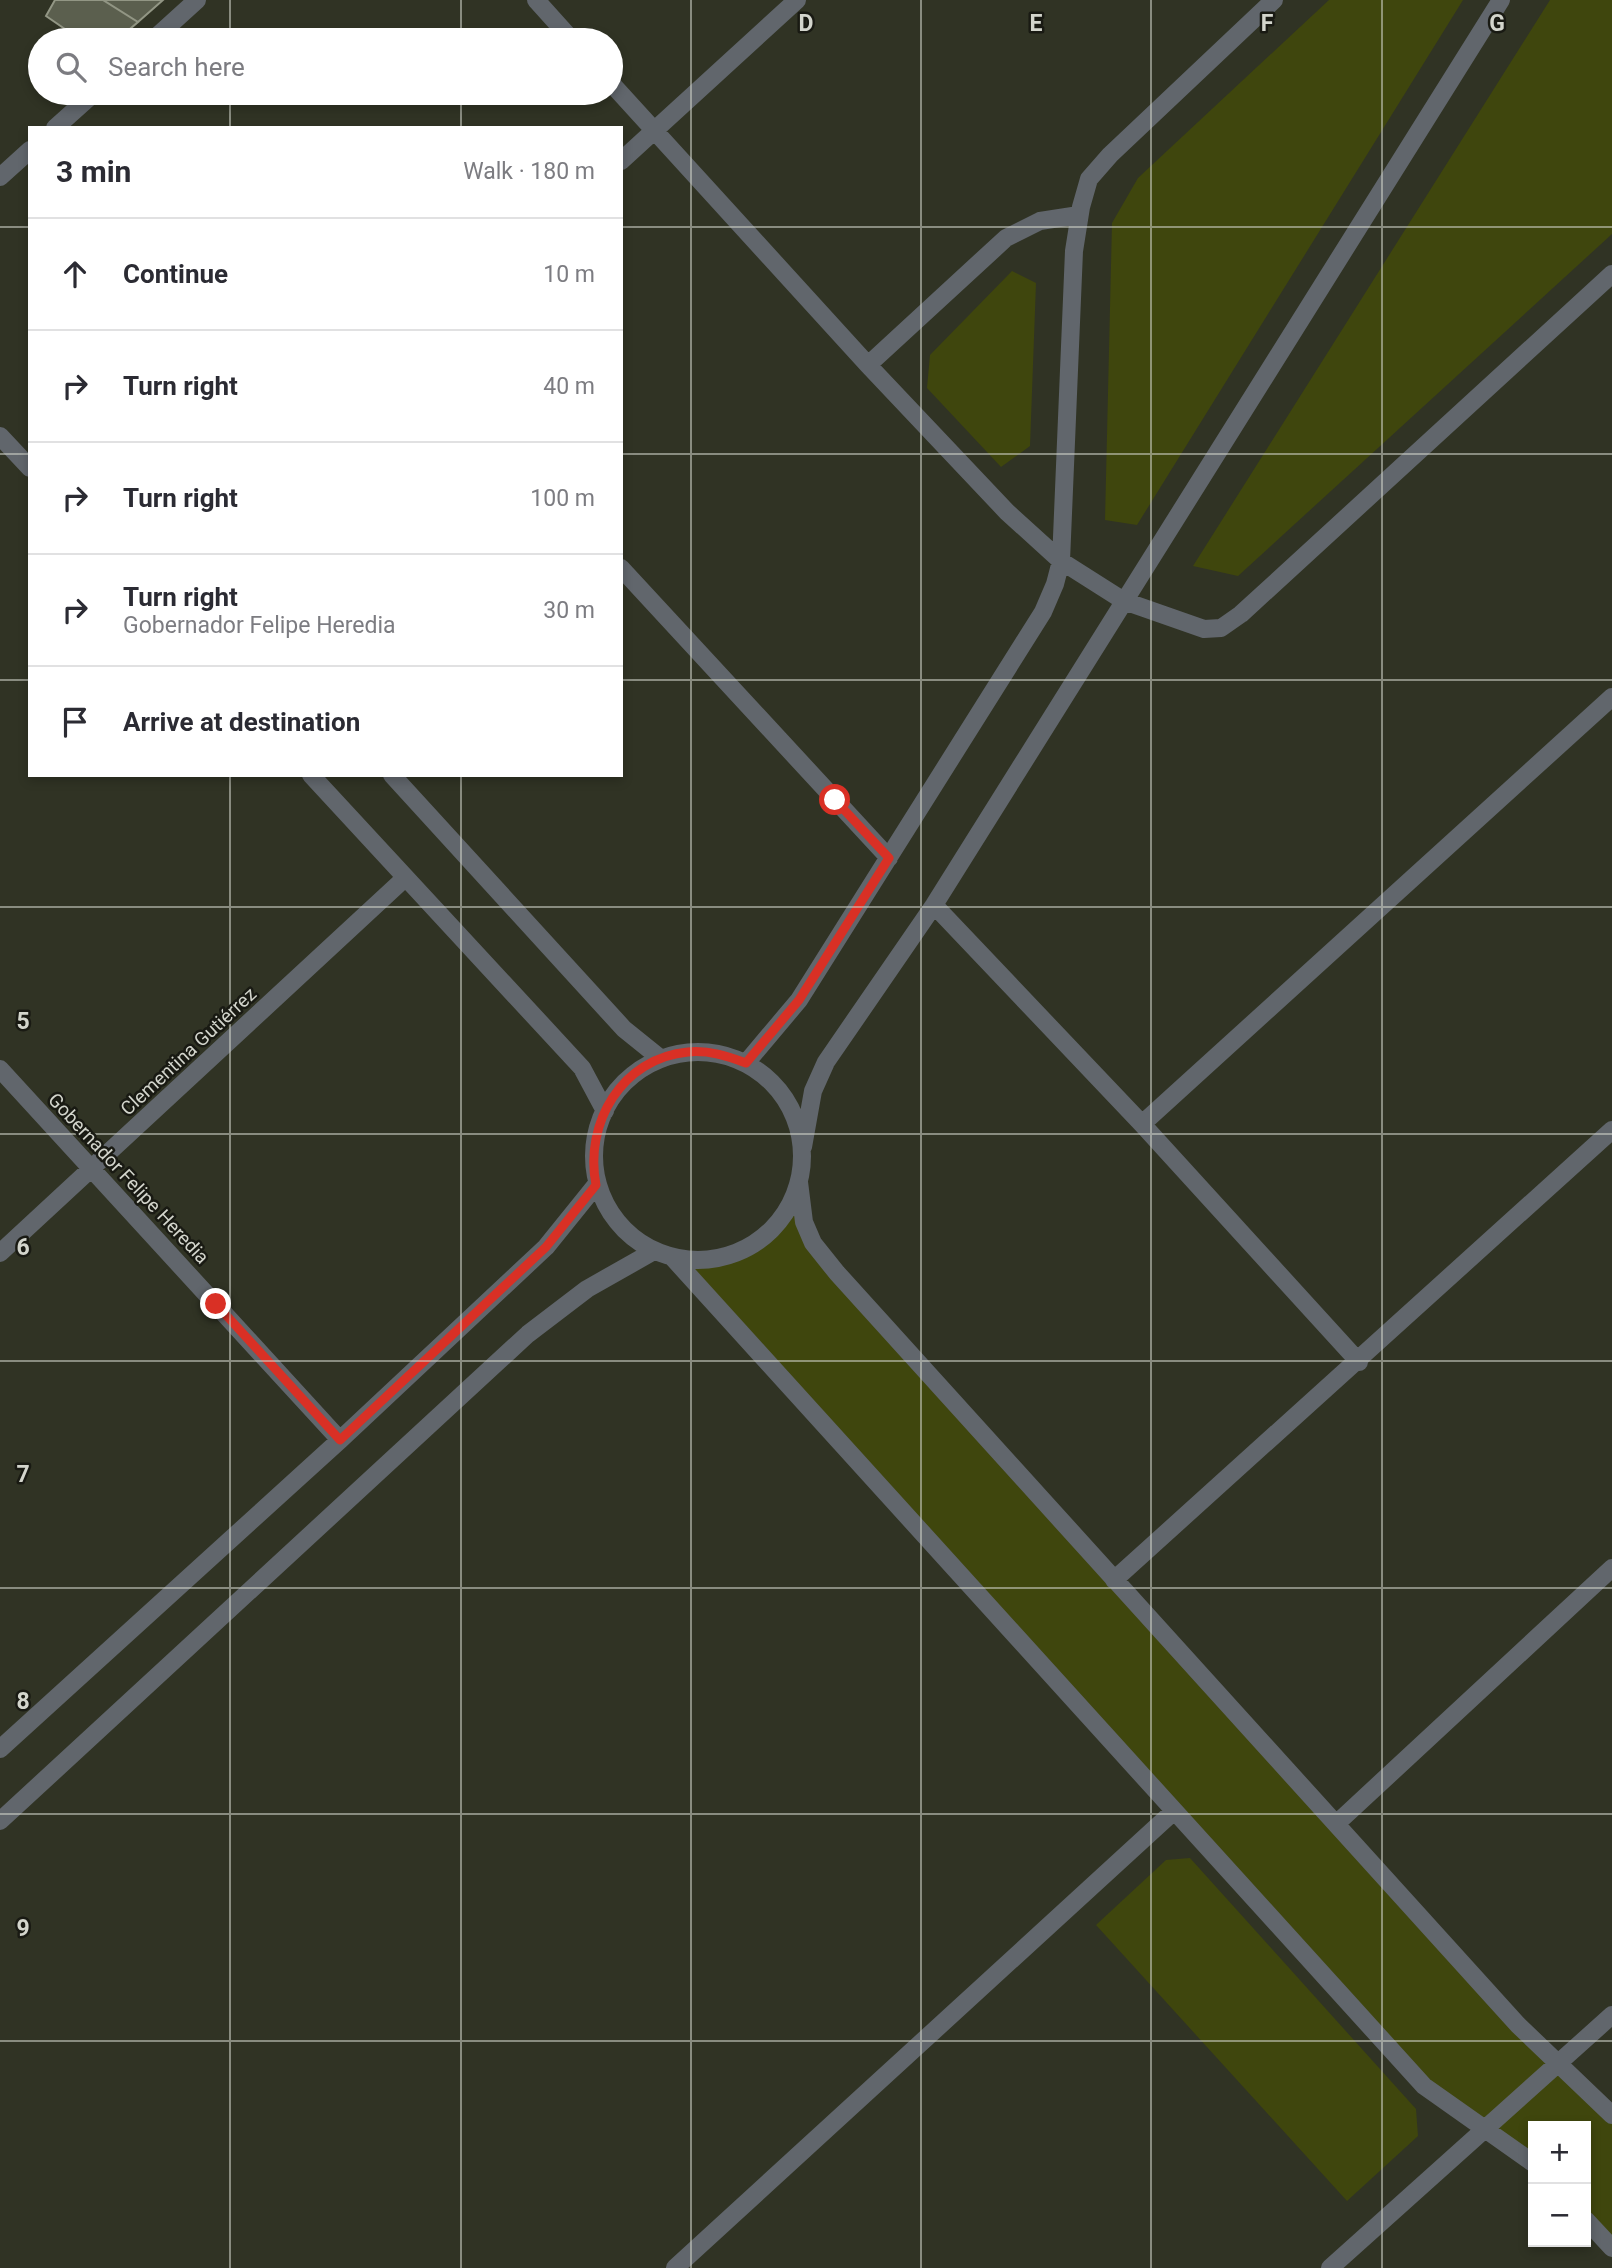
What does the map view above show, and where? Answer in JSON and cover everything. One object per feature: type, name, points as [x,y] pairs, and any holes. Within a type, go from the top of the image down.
[{"type":"street","points":[[166,28],[197,0]]},
{"type":"street","points":[[536,0],[561,28]]},
{"type":"street","points":[[623,160],[797,0]]},
{"type":"street","points":[[746,1063],[799,1000],[1043,612],[1055,584],[1061,561],[1074,251],[1079,215],[1089,179],[1110,155],[1274,0]]},
{"type":"street","points":[[1501,0],[934,905],[827,1062],[813,1091],[799,1182],[804,1222],[813,1242],[829,1263],[1518,2025],[1612,2115]]},
{"type":"street","points":[[623,96],[868,365],[1007,512],[1061,561],[1124,601],[1204,629],[1221,628],[1241,614],[1612,274]]},
{"type":"street","points":[[57,126],[81,105]]},
{"type":"street","points":[[0,177],[28,152]]},
{"type":"street","points":[[868,365],[1006,239],[1040,221],[1079,215]]},
{"type":"street","points":[[0,436],[28,466]]},
{"type":"street","points":[[623,570],[889,858]]},
{"type":"street","points":[[1142,1124],[1612,697]]},
{"type":"street","points":[[313,777],[582,1068],[605,1111]]},
{"type":"street","points":[[394,777],[624,1029],[660,1058]]},
{"type":"street","name":"Clementina Gutiérrez","points":[[0,1254],[405,878]]},
{"type":"street","points":[[934,905],[1142,1124],[1359,1362]]},
{"type":"street","points":[[799,1182],[785,1215],[763,1238],[736,1254],[705,1260],[673,1258],[654,1251],[628,1234],[609,1211],[596,1185],[593,1152],[601,1118],[617,1089],[636,1071],[660,1058],[689,1052],[718,1053],[746,1063],[775,1083],[794,1113],[803,1147]]},
{"type":"street","name":"Gobernador Felipe Heredia","points":[[0,1069],[340,1440]]},
{"type":"street","points":[[1114,1580],[1359,1362],[1612,1130]]},
{"type":"street","points":[[0,1749],[340,1440],[546,1247],[596,1185]]},
{"type":"street","points":[[0,1821],[527,1334],[587,1289],[654,1251]]},
{"type":"street","points":[[673,1258],[1424,2086],[1528,2159]]},
{"type":"street","points":[[1336,1824],[1612,1568]]},
{"type":"street","points":[[675,2268],[1174,1811]]},
{"type":"street","points":[[1330,2268],[1612,2015]]},
{"type":"street","points":[[1591,2226],[1612,2249]]},
{"type":"green space","points":[[1329,0],[1463,0],[1137,525],[1105,520],[1112,223],[1138,178]]},
{"type":"green space","points":[[1550,0],[1612,0],[1612,234],[1238,576],[1193,566]]},
{"type":"green space","points":[[1012,271],[1036,283],[1030,446],[1001,467],[927,388],[930,355]]},
{"type":"green space","points":[[801,1198],[813,1243],[1612,2115],[1612,2248],[1591,2225],[1591,2121],[1528,2121],[1528,2159],[1424,2086],[673,1258],[736,1253]]},
{"type":"green space","points":[[1190,1858],[1416,2109],[1418,2136],[1347,2201],[1096,1925],[1166,1860]]},
{"type":"building","points":[[55,0],[103,0],[138,22],[131,28],[64,28],[46,16]]},
{"type":"building","points":[[103,0],[163,0],[138,22]]},
{"type":"route","points":[[216,1304],[340,1440],[546,1247],[569,1220],[596,1185],[593,1152],[601,1118],[617,1089],[636,1071],[660,1058],[689,1052],[718,1053],[746,1063],[799,1000],[889,858],[835,800]]}]
